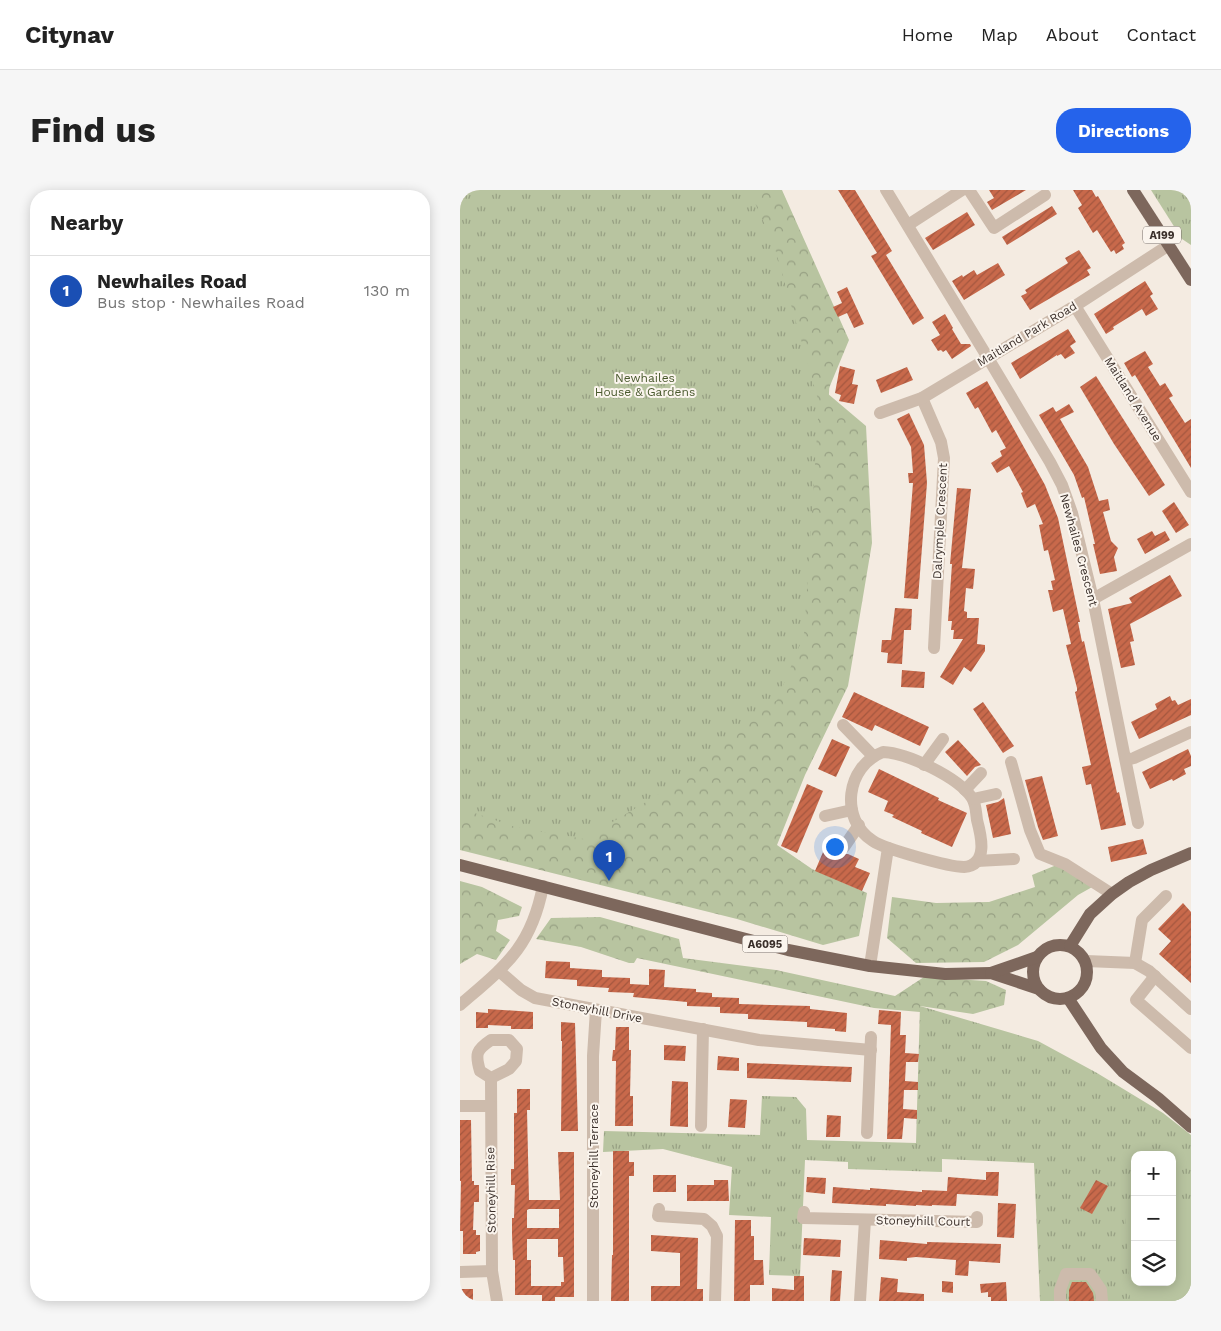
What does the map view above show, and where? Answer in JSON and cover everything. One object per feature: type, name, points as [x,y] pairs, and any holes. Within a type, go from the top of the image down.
[{"type":"main road","name":"A199","points":[[1133,190],[1191,280]]},
{"type":"main road","points":[[1191,853],[1151,870],[1112,894],[1090,914],[1070,946],[1077,949],[1086,961],[1088,970],[1087,980],[1076,994],[1068,998],[1101,1048],[1123,1072],[1158,1098],[1191,1127]]},
{"type":"main road","name":"A6095","points":[[460,865],[788,950],[870,966],[945,974],[991,973],[1037,957],[1043,950],[1052,946],[1061,944],[1070,946]]},
{"type":"main road","points":[[1037,957],[1033,973],[1039,988]]},
{"type":"main road","name":"A6095","points":[[991,973],[1039,988],[1052,998],[1068,998]]},
{"type":"street","name":"Newhailes Crescent","points":[[886,190],[988,358],[1062,485],[1072,513],[1093,599],[1138,823]]},
{"type":"street","points":[[908,225],[962,190]]},
{"type":"street","points":[[969,190],[994,228],[1045,195]]},
{"type":"street","name":"Maitland Park Road","points":[[880,413],[922,398],[1075,306],[1169,245]]},
{"type":"street","name":"Maitland Avenue","points":[[1075,306],[1191,492]]},
{"type":"street","name":"Dalrymple Crescent","points":[[922,398],[942,442],[944,458],[933,648]]},
{"type":"street","points":[[1093,599],[1191,544]]},
{"type":"street","points":[[843,725],[872,756]]},
{"type":"street","points":[[1126,760],[1191,732]]},
{"type":"street","points":[[924,765],[943,739]]},
{"type":"street","points":[[883,752],[896,753],[924,765],[942,773],[959,784],[969,794],[983,848],[977,861],[972,865],[963,867],[888,848],[873,842],[862,833],[852,810],[851,790],[856,776],[872,756],[883,752]]},
{"type":"street","points":[[1011,762],[1030,830],[1040,854],[1065,864],[1112,894]]},
{"type":"street","points":[[969,794],[981,773]]},
{"type":"street","points":[[969,794],[996,794]]},
{"type":"street","points":[[825,816],[852,810]]},
{"type":"street","points":[[844,847],[859,826]]},
{"type":"street","points":[[870,966],[888,848]]},
{"type":"street","points":[[977,861],[1014,859]]},
{"type":"street","points":[[460,1006],[518,951],[529,933],[539,907],[543,886]]},
{"type":"street","points":[[1135,963],[1142,920],[1166,896]]},
{"type":"street","points":[[1086,961],[1135,963],[1155,976],[1191,1009]]},
{"type":"street","name":"Stoneyhill Drive","points":[[499,971],[535,998],[759,1040],[870,1050]]},
{"type":"street","points":[[1155,976],[1136,1000],[1191,1048]]},
{"type":"street","name":"Stoneyhill Terrace","points":[[593,1301],[594,1056],[596,1010]]},
{"type":"street","points":[[701,1126],[703,1029]]},
{"type":"street","points":[[866,1133],[871,1037]]},
{"type":"street","name":"Stoneyhill Rise","points":[[491,1078],[492,1271],[497,1301]]},
{"type":"street","points":[[460,1106],[491,1106]]},
{"type":"street","points":[[659,1209],[658,1216],[704,1220],[712,1226],[717,1236],[715,1301]]},
{"type":"street","name":"Stoneyhill Court","points":[[804,1212],[803,1218],[865,1220],[977,1222],[977,1217]]},
{"type":"street","name":"Stoneyhill Court","points":[[860,1301],[865,1220]]},
{"type":"street","points":[[460,1272],[492,1271]]},
{"type":"street","points":[[1060,1301],[1060,1290],[1066,1274],[1090,1274],[1101,1290],[1102,1301]]},
{"type":"green space","name":"Newhailes House & Gardens","points":[[460,190],[772,190],[831,359],[812,686],[756,917],[460,849]]},
{"type":"green space","points":[[749,190],[782,190],[849,340],[827,393],[866,426],[872,543],[848,686],[805,775],[777,845],[812,869],[867,893],[859,936],[823,945],[737,919],[460,850],[460,808],[515,827],[584,839],[656,796],[734,730],[777,700],[804,635],[819,403],[774,245]]},
{"type":"green space","points":[[1151,190],[1191,190],[1191,245],[1182,239]]},
{"type":"green space","points":[[1059,864],[1094,886],[1078,895],[1018,945],[984,962],[916,963],[887,938],[892,897],[936,903],[989,902],[1035,887],[1032,875]]},
{"type":"green space","points":[[460,881],[482,887],[522,907],[519,916],[498,920],[496,931],[510,940],[496,960],[477,954],[460,964]]},
{"type":"green space","points":[[600,917],[679,939],[683,958],[776,970],[895,996],[924,977],[986,981],[1006,990],[1004,1005],[973,1014],[920,1006],[920,1012],[874,1008],[637,958],[634,963],[629,963],[581,947],[536,939],[551,918]]},
{"type":"green space","points":[[920,1006],[1038,1041],[1097,1073],[1163,1113],[1191,1135],[1191,1301],[1040,1301],[1034,1163],[942,1159],[942,1172],[848,1169],[848,1162],[805,1160],[800,1276],[769,1275],[771,1217],[729,1215],[732,1167],[663,1149],[603,1152],[604,1131],[760,1135],[762,1096],[796,1097],[806,1109],[807,1140],[916,1143]]},
{"type":"green space","points":[[1191,1208],[1191,1301],[1130,1301],[1125,1211],[1131,1211],[1131,1286],[1176,1286],[1176,1209]]},
{"type":"building","points":[[838,190],[855,190],[892,251],[886,255],[924,318],[913,325],[871,256],[877,253]]},
{"type":"building","points":[[989,190],[1026,190],[992,210],[987,202],[994,198]]},
{"type":"building","points":[[1073,190],[1092,190],[1096,197],[1098,196],[1125,243],[1122,245],[1124,249],[1116,254],[1114,250],[1111,252],[1097,230],[1093,233],[1078,208],[1082,205]]},
{"type":"building","points":[[1052,206],[1057,214],[1007,245],[1002,237]]},
{"type":"building","points":[[967,212],[975,225],[933,250],[925,238]]},
{"type":"building","points":[[1079,250],[1091,268],[1087,270],[1090,275],[1030,310],[1021,296],[1027,293],[1025,290],[1068,263],[1065,258]]},
{"type":"building","points":[[998,263],[1005,275],[964,300],[952,281],[974,270],[977,275]]},
{"type":"building","points":[[1145,281],[1153,294],[1150,296],[1158,309],[1146,316],[1142,309],[1113,327],[1114,329],[1106,334],[1094,314]]},
{"type":"building","points":[[847,287],[864,324],[854,328],[847,313],[838,317],[833,307],[842,303],[837,292]]},
{"type":"building","points":[[945,314],[961,344],[970,344],[971,346],[952,359],[946,350],[943,352],[941,350],[938,351],[931,340],[940,335],[932,322]]},
{"type":"building","points":[[1068,329],[1076,342],[1070,346],[1075,353],[1065,359],[1061,354],[1057,355],[1020,379],[1011,363]]},
{"type":"building","points":[[1145,351],[1153,364],[1148,367],[1160,386],[1165,383],[1173,396],[1169,398],[1185,423],[1191,419],[1191,468],[1135,375],[1132,377],[1124,363]]},
{"type":"building","points":[[840,366],[855,370],[852,384],[858,385],[854,404],[839,401],[841,395],[835,393]]},
{"type":"building","points":[[907,367],[913,380],[881,393],[876,380]]},
{"type":"building","points":[[1096,376],[1165,485],[1149,496],[1114,444],[1080,387]]},
{"type":"building","points":[[987,381],[1045,485],[1058,518],[1080,622],[1078,622],[1082,642],[1084,641],[1117,793],[1119,792],[1126,825],[1101,830],[1091,784],[1086,785],[1082,767],[1091,765],[1075,692],[1077,688],[1066,645],[1071,644],[1063,609],[1053,612],[1048,590],[1053,590],[1051,581],[1055,580],[1048,550],[1044,551],[1039,525],[1043,524],[1035,504],[1027,508],[1021,493],[1023,492],[1009,466],[997,473],[991,463],[1002,456],[1000,451],[1006,448],[996,430],[992,433],[978,407],[975,409],[966,393]]},
{"type":"building","points":[[1069,404],[1074,412],[1060,419],[1088,467],[1099,501],[1108,499],[1110,510],[1103,512],[1111,541],[1118,548],[1114,557],[1117,571],[1100,574],[1084,497],[1082,498],[1074,475],[1039,415],[1053,407],[1056,412]]},
{"type":"building","points":[[909,413],[924,445],[927,483],[918,599],[904,598],[913,483],[909,483],[908,473],[913,473],[911,447],[897,419]]},
{"type":"building","points":[[957,488],[971,489],[962,568],[975,569],[973,589],[966,588],[964,611],[967,612],[967,618],[979,618],[977,644],[985,645],[985,651],[971,672],[964,667],[953,685],[940,677],[963,639],[953,639],[952,621],[948,621],[952,564],[950,564]]},
{"type":"building","points":[[1174,502],[1189,525],[1176,533],[1162,511]]},
{"type":"building","points":[[1152,531],[1155,536],[1165,531],[1170,540],[1145,554],[1137,539]]},
{"type":"building","points":[[1170,575],[1182,596],[1130,624],[1134,641],[1130,642],[1135,665],[1121,668],[1108,609],[1132,603],[1129,598]]},
{"type":"building","points":[[895,608],[912,609],[911,630],[904,630],[902,664],[887,663],[888,653],[881,652],[882,640],[891,640]]},
{"type":"building","points":[[902,670],[925,672],[924,688],[901,687]]},
{"type":"building","points":[[854,692],[929,727],[920,746],[875,725],[872,731],[842,717]]},
{"type":"building","points":[[1170,696],[1172,701],[1175,700],[1178,705],[1191,699],[1191,715],[1139,739],[1131,722],[1157,709],[1155,704]]},
{"type":"building","points":[[983,702],[1014,746],[1003,753],[973,709]]},
{"type":"building","points":[[832,739],[850,747],[836,777],[818,769]]},
{"type":"building","points":[[958,740],[981,765],[975,767],[967,776],[945,752]]},
{"type":"building","points":[[1188,749],[1191,756],[1191,766],[1184,769],[1186,774],[1150,789],[1142,772]]},
{"type":"building","points":[[879,769],[967,813],[952,847],[921,833],[922,831],[892,817],[894,815],[884,811],[888,801],[868,792]]},
{"type":"building","points":[[1042,776],[1058,836],[1043,840],[1025,780]]},
{"type":"building","points":[[807,784],[823,791],[797,853],[781,846]]},
{"type":"building","points":[[1004,798],[1011,834],[993,838],[986,805],[998,802]]},
{"type":"building","points":[[1143,839],[1147,854],[1111,862],[1108,847]]},
{"type":"building","points":[[826,845],[836,849],[840,854],[848,854],[859,859],[855,867],[870,873],[862,891],[815,871]]},
{"type":"building","points":[[1183,903],[1191,912],[1191,983],[1159,954],[1171,941],[1158,929]]},
{"type":"building","points":[[546,961],[570,962],[570,968],[602,970],[602,977],[630,978],[630,984],[649,985],[649,969],[665,970],[664,987],[696,989],[696,992],[712,993],[712,997],[739,998],[739,1004],[810,1006],[810,1009],[847,1013],[846,1032],[835,1031],[835,1029],[807,1027],[807,1022],[748,1019],[748,1014],[720,1013],[720,1007],[687,1006],[687,1002],[633,997],[634,993],[608,992],[609,988],[577,986],[577,980],[545,978]]},
{"type":"building","points":[[488,1009],[533,1012],[533,1029],[511,1029],[511,1026],[488,1025],[488,1028],[476,1028],[476,1012],[488,1013]]},
{"type":"building","points":[[879,1010],[901,1012],[900,1035],[906,1035],[905,1053],[919,1054],[918,1062],[906,1062],[905,1081],[918,1082],[918,1090],[904,1090],[903,1109],[917,1110],[917,1119],[904,1118],[902,1139],[887,1139],[891,1025],[878,1024]]},
{"type":"building","points":[[561,1022],[575,1023],[578,1131],[561,1131]]},
{"type":"building","points":[[616,1027],[629,1027],[629,1050],[631,1050],[630,1096],[633,1096],[633,1126],[615,1126],[616,1061],[612,1061],[613,1050],[615,1050]]},
{"type":"building","points":[[664,1045],[686,1046],[685,1061],[664,1060]]},
{"type":"building","points":[[718,1056],[739,1058],[739,1071],[717,1070]]},
{"type":"building","points":[[747,1063],[852,1067],[851,1082],[747,1078]]},
{"type":"building","points":[[672,1081],[688,1082],[688,1127],[670,1126]]},
{"type":"building","points":[[517,1089],[530,1089],[530,1110],[527,1110],[529,1200],[560,1200],[558,1152],[574,1152],[574,1297],[555,1297],[555,1301],[542,1301],[542,1295],[515,1295],[512,1218],[514,1218],[515,1185],[511,1185],[511,1169],[514,1169],[514,1113],[517,1113]],"holes":[[[559,1209],[559,1228],[527,1228],[527,1210]],[[527,1239],[558,1239],[558,1257],[563,1257],[564,1282],[561,1282],[561,1286],[531,1286],[531,1260],[527,1260]]]},
{"type":"building","points":[[730,1099],[747,1100],[745,1128],[728,1127]]},
{"type":"building","points":[[827,1115],[841,1116],[840,1137],[826,1137]]},
{"type":"building","points":[[460,1120],[471,1120],[472,1181],[474,1181],[474,1185],[479,1185],[479,1202],[474,1202],[473,1230],[476,1230],[476,1235],[480,1235],[480,1251],[476,1252],[476,1254],[463,1254],[463,1231],[460,1231]]},
{"type":"building","points":[[613,1151],[629,1151],[629,1162],[634,1162],[634,1176],[629,1176],[629,1301],[611,1301]]},
{"type":"building","points":[[986,1172],[999,1172],[998,1196],[957,1194],[956,1206],[886,1204],[886,1206],[832,1203],[833,1187],[922,1192],[922,1190],[947,1191],[948,1177],[986,1180]]},
{"type":"building","points":[[653,1175],[676,1175],[676,1192],[653,1192]]},
{"type":"building","points":[[807,1177],[826,1178],[825,1194],[806,1192]]},
{"type":"building","points":[[714,1180],[728,1180],[729,1201],[687,1201],[687,1185],[714,1185]]},
{"type":"building","points":[[1096,1180],[1108,1186],[1092,1214],[1080,1208]]},
{"type":"building","points":[[998,1203],[1016,1204],[1014,1238],[997,1237]]},
{"type":"building","points":[[735,1220],[751,1220],[751,1236],[754,1236],[754,1260],[763,1260],[764,1285],[750,1285],[750,1301],[734,1301]]},
{"type":"building","points":[[651,1235],[698,1238],[697,1289],[703,1289],[703,1301],[651,1301],[651,1286],[680,1286],[680,1253],[651,1251]]},
{"type":"building","points":[[804,1238],[841,1240],[840,1257],[803,1255]]},
{"type":"building","points":[[880,1240],[927,1244],[927,1242],[1001,1244],[1000,1263],[969,1261],[968,1276],[955,1275],[956,1260],[916,1257],[907,1258],[907,1261],[879,1259]]},
{"type":"building","points":[[832,1270],[842,1271],[840,1301],[830,1301]]},
{"type":"building","points":[[794,1276],[804,1276],[804,1301],[772,1301],[772,1288],[794,1290]]},
{"type":"building","points":[[881,1277],[898,1279],[897,1292],[924,1294],[924,1301],[879,1301]]},
{"type":"building","points":[[942,1281],[953,1282],[953,1293],[942,1292]]},
{"type":"building","points":[[1006,1282],[1007,1301],[991,1301],[991,1297],[988,1297],[988,1292],[981,1293],[980,1284]]},
{"type":"building","points":[[1072,1282],[1086,1282],[1093,1293],[1094,1301],[1069,1301],[1069,1290]]},
{"type":"building","points":[[460,1289],[473,1289],[473,1301],[460,1301]]},
{"type":"place","name":"Newhailes Road","points":[[609,881]]}]
